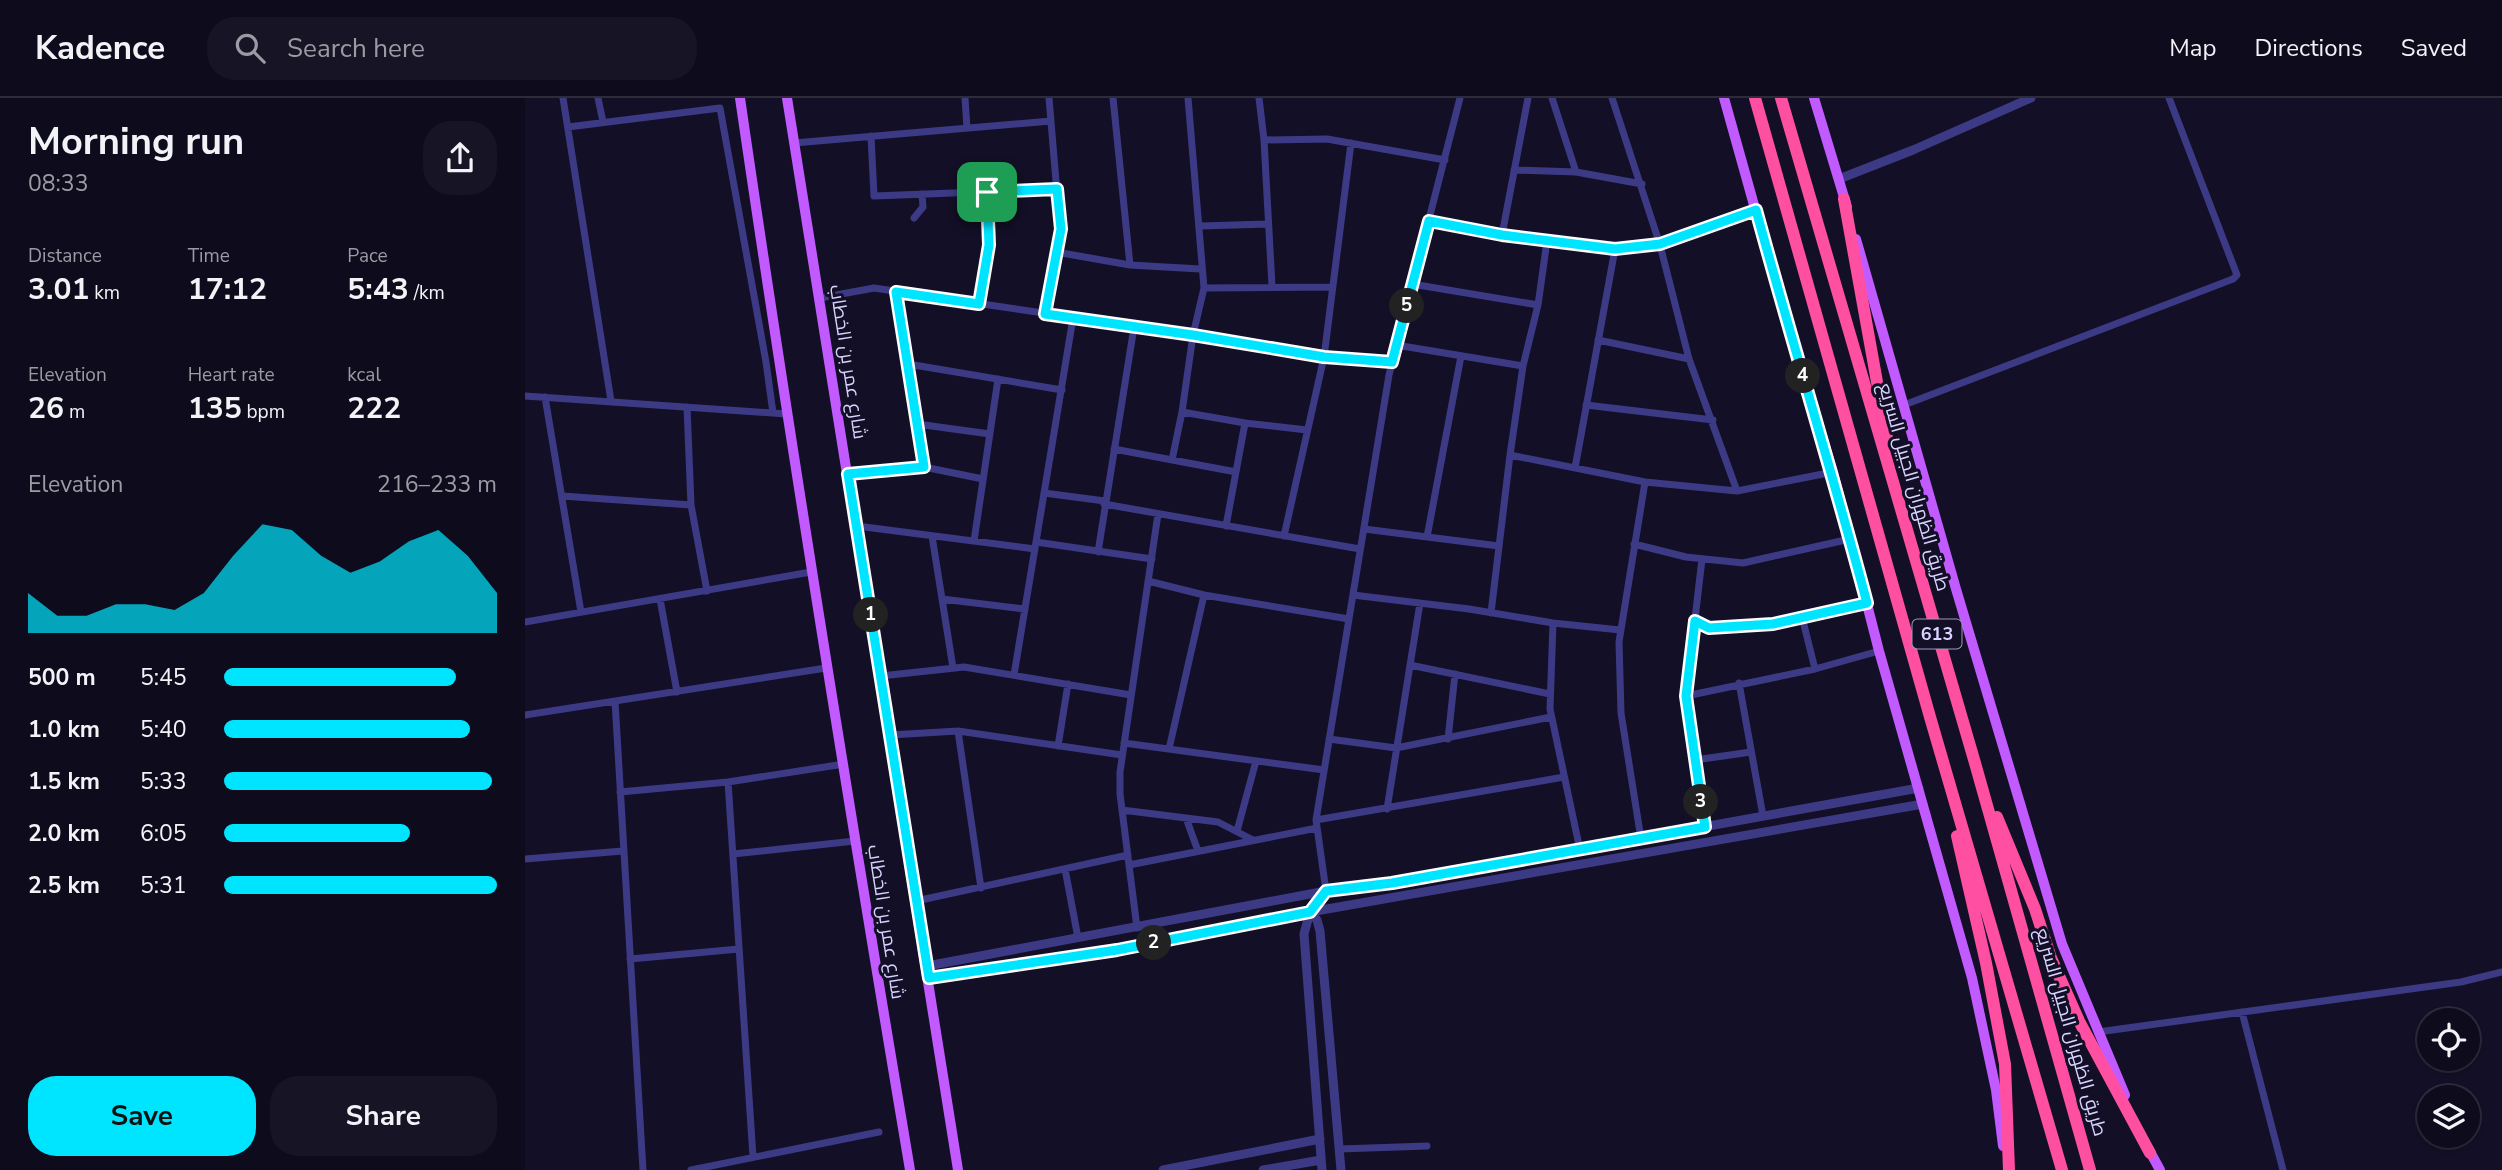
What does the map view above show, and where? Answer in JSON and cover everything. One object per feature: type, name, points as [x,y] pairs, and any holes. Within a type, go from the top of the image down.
[{"type":"highway","points":[[1750,98],[1772,155]]},
{"type":"highway","name":"613","points":[[1755,98],[1930,717],[2062,1170]]},
{"type":"highway","name":"طريق الظهران الجبيل السريع","points":[[1781,98],[1975,763],[2090,1170]]},
{"type":"highway","points":[[1844,199],[1900,509]]},
{"type":"highway","points":[[1930,717],[2005,1064],[2007,1170]]},
{"type":"highway","points":[[1975,763],[2035,909],[2051,958],[2080,1021],[2150,1153]]},
{"type":"main road","name":"شارع عمر بن الخطاب","points":[[740,98],[826,668],[910,1170]]},
{"type":"main road","name":"شارع عمر بن الخطاب","points":[[787,98],[958,1170]]},
{"type":"main road","points":[[1724,98],[1787,323],[1833,472],[1879,651],[1972,978],[1996,1090],[2007,1170]]},
{"type":"main road","name":"613","points":[[1814,98],[2062,944],[2097,1032],[2160,1170]]},
{"type":"street","points":[[563,98],[611,401]]},
{"type":"street","points":[[598,98],[603,122]]},
{"type":"street","points":[[719,98],[766,362],[772,413]]},
{"type":"street","points":[[965,98],[967,128]]},
{"type":"street","points":[[1045,314],[1061,229],[1049,98]]},
{"type":"street","points":[[1113,98],[1129,265]]},
{"type":"street","points":[[1172,460],[1203,288],[1188,98]]},
{"type":"street","points":[[1259,98],[1272,286]]},
{"type":"street","points":[[1263,1170],[1322,1165],[1304,934],[1310,912],[1326,891],[1317,824],[1392,362],[1460,98]]},
{"type":"street","points":[[1502,235],[1528,98]]},
{"type":"street","points":[[1552,98],[1576,172]]},
{"type":"street","points":[[1612,98],[1660,244],[1689,359],[1737,491]]},
{"type":"street","points":[[1839,179],[2031,98]]},
{"type":"street","points":[[1904,405],[2237,275],[2169,98]]},
{"type":"street","points":[[568,127],[720,108]]},
{"type":"street","points":[[794,143],[1051,121]]},
{"type":"street","points":[[871,136],[874,196],[1057,189]]},
{"type":"street","points":[[1264,140],[1327,139],[1445,160]]},
{"type":"street","points":[[1284,536],[1324,357],[1352,143]]},
{"type":"street","points":[[1514,170],[1576,172],[1642,184]]},
{"type":"street","points":[[979,304],[989,245],[987,192]]},
{"type":"street","points":[[914,218],[923,207],[922,194]]},
{"type":"street","points":[[1429,221],[1502,235],[1615,249],[1660,244],[1756,210]]},
{"type":"street","points":[[1199,226],[1268,223]]},
{"type":"street","points":[[1491,612],[1510,455],[1547,241]]},
{"type":"street","points":[[1575,468],[1615,249]]},
{"type":"street","points":[[1056,252],[1129,265],[1201,269]]},
{"type":"street","points":[[1412,284],[1538,305]]},
{"type":"street","points":[[1203,288],[1332,287]]},
{"type":"street","points":[[820,298],[874,288],[1324,357],[1392,362]]},
{"type":"street","points":[[896,292],[924,467]]},
{"type":"street","points":[[1014,675],[1073,318]]},
{"type":"street","points":[[1098,552],[1134,327]]},
{"type":"street","points":[[1598,340],[1689,359]]},
{"type":"street","points":[[1396,345],[1524,366]]},
{"type":"street","points":[[1427,537],[1461,356]]},
{"type":"street","points":[[908,364],[1062,390]]},
{"type":"street","points":[[974,541],[998,379]]},
{"type":"street","points":[[525,396],[786,414]]},
{"type":"street","points":[[545,397],[581,612]]},
{"type":"street","points":[[1586,405],[1713,420]]},
{"type":"street","points":[[687,407],[691,505],[707,591]]},
{"type":"street","points":[[1182,412],[1307,430]]},
{"type":"street","points":[[1226,526],[1245,423]]},
{"type":"street","points":[[917,424],[990,434]]},
{"type":"street","points":[[1114,449],[1236,472]]},
{"type":"street","points":[[1510,455],[1645,482],[1737,491],[1833,472]]},
{"type":"street","points":[[848,474],[924,467],[983,479]]},
{"type":"street","points":[[1641,839],[1621,713],[1620,630],[1645,482]]},
{"type":"street","points":[[1044,492],[1360,549]]},
{"type":"street","points":[[562,496],[691,505]]},
{"type":"street","points":[[1137,928],[1120,794],[1122,755],[1159,514]]},
{"type":"street","points":[[857,526],[974,541],[1151,558]]},
{"type":"street","points":[[1364,529],[1499,546]]},
{"type":"street","points":[[932,536],[953,668]]},
{"type":"street","points":[[1633,544],[1702,559],[1743,563],[1850,539]]},
{"type":"street","points":[[1702,559],[1686,696],[1705,827]]},
{"type":"street","points":[[525,622],[811,572]]},
{"type":"street","points":[[1148,581],[1204,595],[1349,619]]},
{"type":"street","points":[[1169,749],[1204,595]]},
{"type":"street","points":[[1353,595],[1491,612],[1553,624],[1620,630]]},
{"type":"street","points":[[660,599],[677,692]]},
{"type":"street","points":[[942,599],[1025,608]]},
{"type":"street","points":[[1387,809],[1420,603]]},
{"type":"street","points":[[1695,621],[1709,628],[1773,624],[1867,603]]},
{"type":"street","points":[[1802,617],[1815,669]]},
{"type":"street","points":[[1553,624],[1551,717],[1580,850]]},
{"type":"street","points":[[1686,696],[1815,669],[1879,651]]},
{"type":"street","points":[[1410,665],[1550,694]]},
{"type":"street","points":[[881,676],[964,667],[1131,695]]},
{"type":"street","points":[[525,715],[826,668]]},
{"type":"street","points":[[1448,739],[1455,674]]},
{"type":"street","points":[[1739,683],[1763,816]]},
{"type":"street","points":[[1058,746],[1068,684]]},
{"type":"street","points":[[615,701],[643,1170]]},
{"type":"street","points":[[1329,739],[1396,748],[1551,717]]},
{"type":"street","points":[[958,732],[981,888]]},
{"type":"street","points":[[890,735],[958,732],[1122,755]]},
{"type":"street","points":[[1124,743],[1324,770]]},
{"type":"street","points":[[1695,761],[1751,752]]},
{"type":"street","points":[[1237,831],[1256,761]]},
{"type":"street","points":[[620,792],[728,782],[844,764]]},
{"type":"street","points":[[1129,865],[1387,809],[1564,777]]},
{"type":"street","points":[[728,782],[753,1157]]},
{"type":"street","points":[[928,972],[1078,938],[1326,891],[1392,883],[1919,788]]},
{"type":"street","points":[[928,972],[1117,950],[1310,912],[1923,804]]},
{"type":"street","points":[[1122,810],[1218,822],[1254,840]]},
{"type":"street","points":[[1796,810],[1800,825]]},
{"type":"street","points":[[1186,818],[1198,851]]},
{"type":"street","points":[[733,854],[855,841]]},
{"type":"street","points":[[525,859],[624,851]]},
{"type":"street","points":[[916,901],[1128,856]]},
{"type":"street","points":[[1065,869],[1078,938]]},
{"type":"street","points":[[1310,912],[1317,920],[1320,931],[1341,1170]]},
{"type":"street","points":[[630,959],[739,949]]},
{"type":"street","points":[[2097,1032],[2461,982],[2502,972]]},
{"type":"street","points":[[2242,1012],[2283,1170]]},
{"type":"street","points":[[691,1170],[879,1132]]},
{"type":"street","points":[[1163,1170],[1320,1139]]},
{"type":"street","points":[[1340,1149],[1427,1146]]},
{"type":"route","points":[[1057,189],[1061,229],[1045,314],[1324,357],[1392,362],[1429,221],[1502,235],[1615,249],[1660,244],[1756,210],[1787,323],[1833,472],[1867,603],[1773,624],[1709,628],[1695,621],[1686,696],[1705,827],[1392,883],[1326,891],[1310,912],[1117,950],[929,978],[848,474],[924,467],[896,292],[979,304],[989,245],[987,192],[1057,189]]}]
